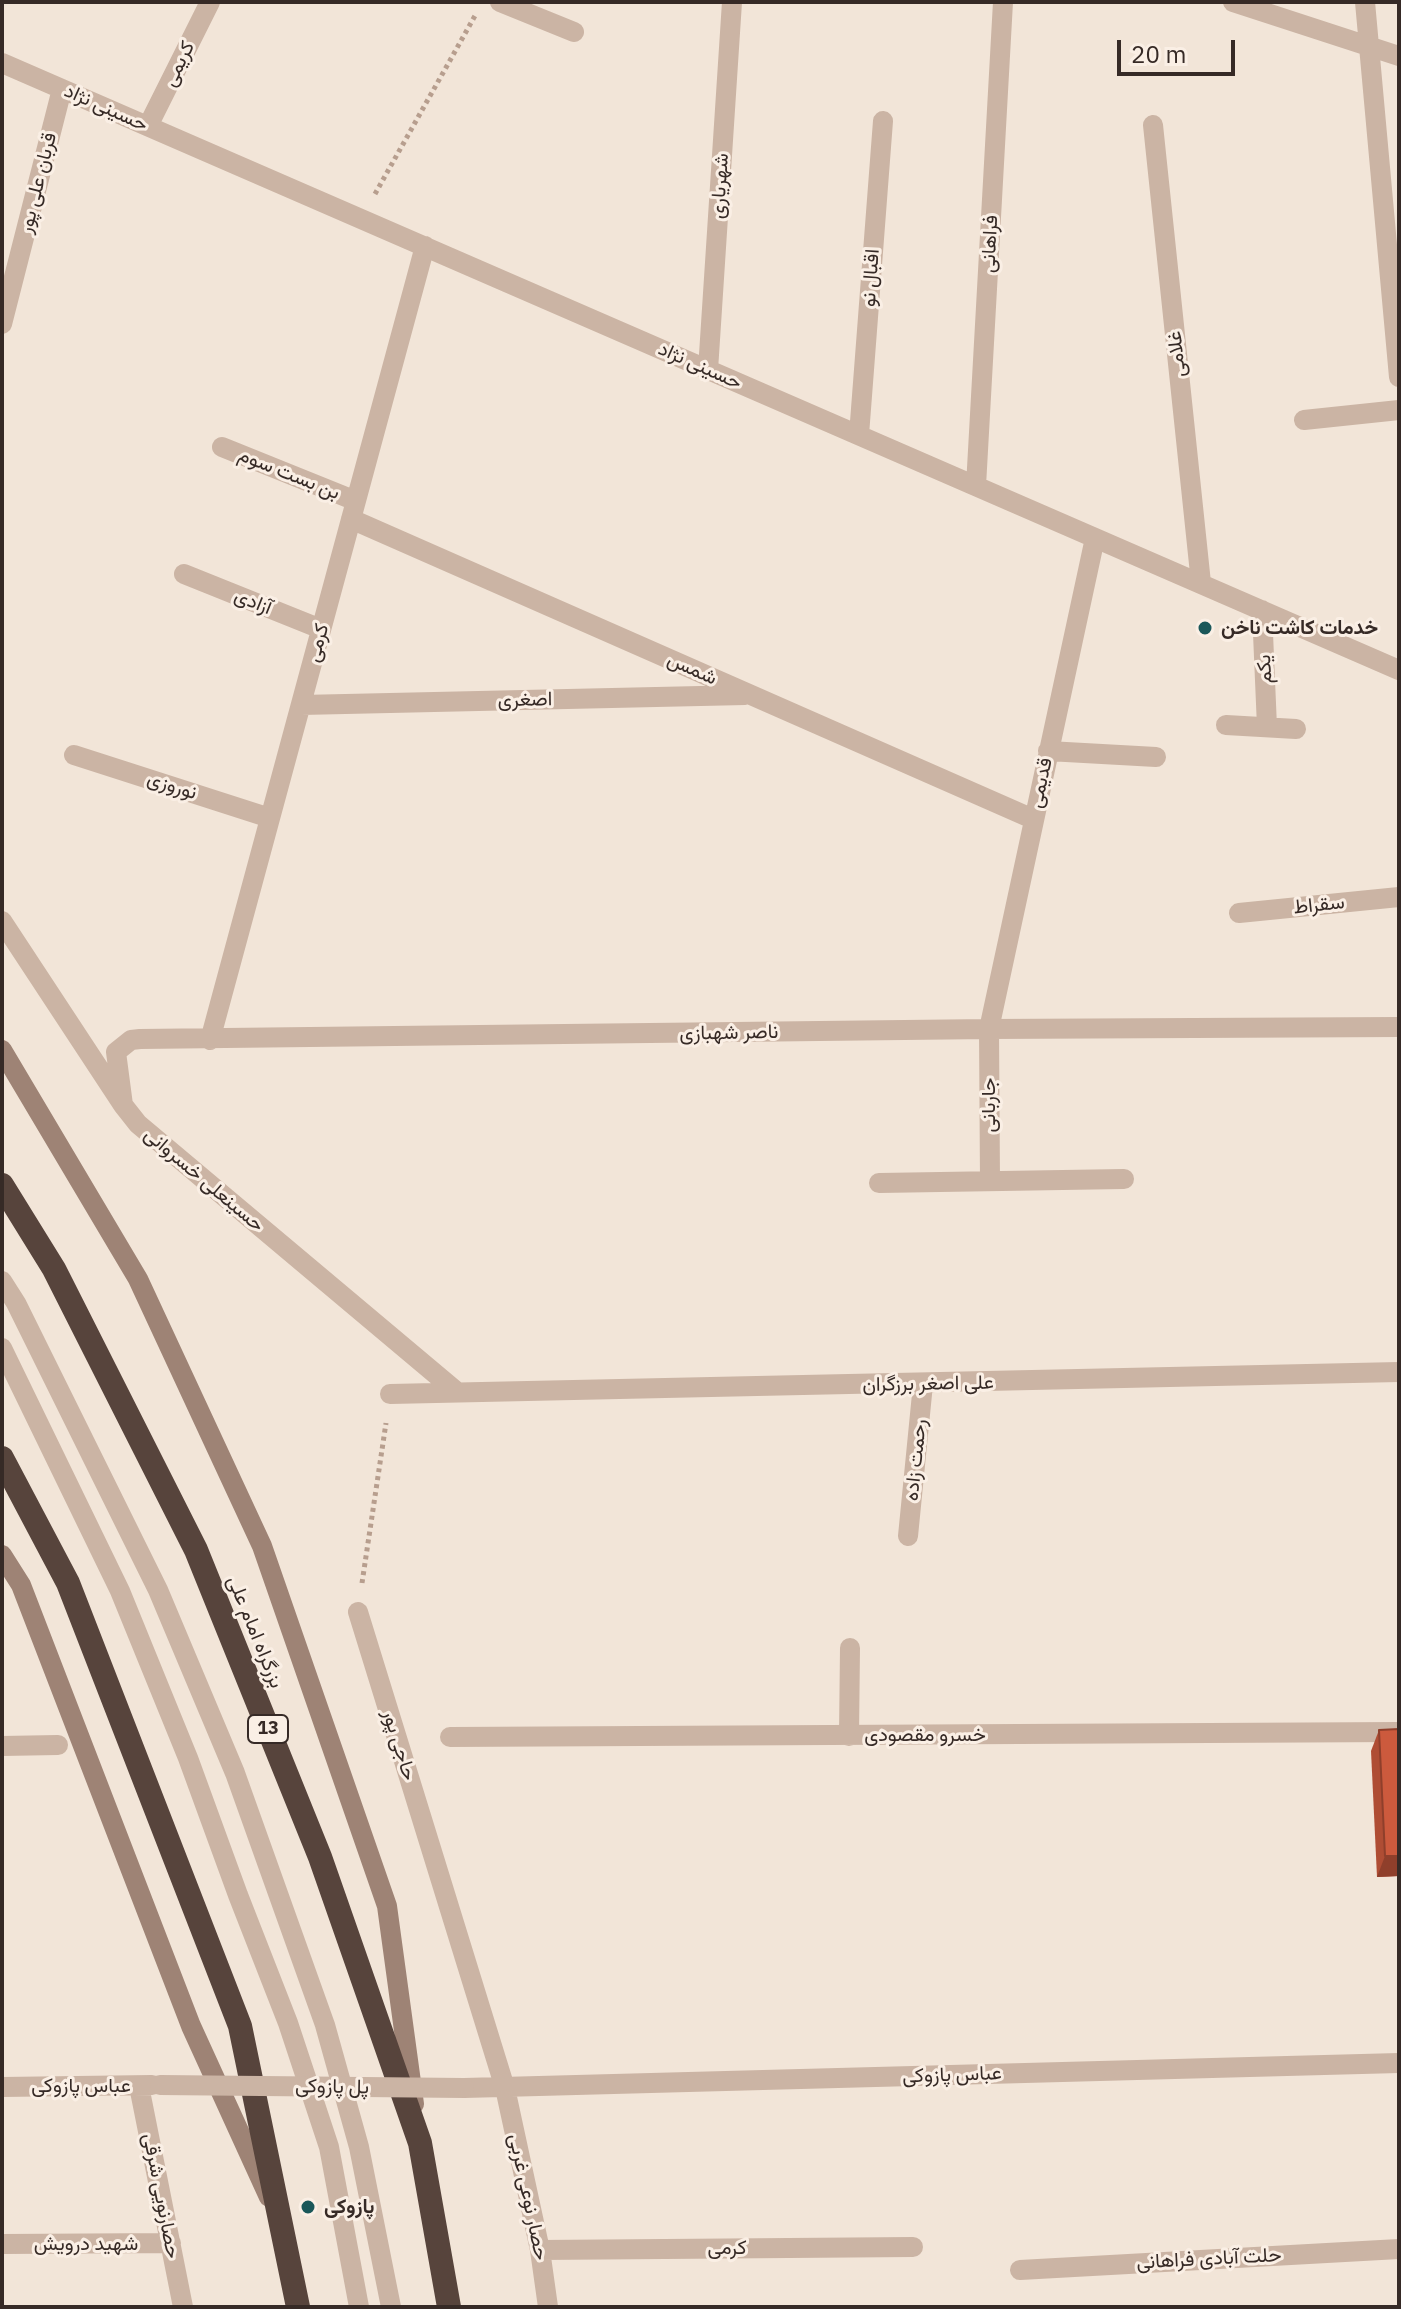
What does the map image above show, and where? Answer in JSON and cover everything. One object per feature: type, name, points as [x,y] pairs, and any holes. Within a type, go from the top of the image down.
[{"type":"highway","name":"بزرگراه امام علی","points":[[2,1185],[54,1269],[196,1550],[320,1857],[420,2143],[449,2307]]},
{"type":"highway","points":[[2,1458],[68,1583],[240,2026],[298,2307]]},
{"type":"main road","points":[[2,1050],[138,1279],[262,1546],[387,1906],[420,2143]]},
{"type":"main road","points":[[2,1555],[21,1585],[191,2026],[282,2225]]},
{"type":"street","name":"کریمی","points":[[148,126],[210,2]]},
{"type":"street","points":[[500,2],[574,32]]},
{"type":"street","name":"شهریاری","points":[[708,370],[732,2]]},
{"type":"street","name":"فراهانی","points":[[976,486],[1003,2]]},
{"type":"street","points":[[1233,2],[1399,56]]},
{"type":"street","points":[[1365,2],[1399,377]]},
{"type":"street","name":"حسینی نژاد","points":[[2,63],[1399,670]]},
{"type":"street","name":"قربان علی پور","points":[[2,324],[62,89]]},
{"type":"street","name":"اقبال نو","points":[[859,435],[883,121]]},
{"type":"street","name":"غلامی","points":[[1153,125],[1201,583]]},
{"type":"street","name":"کرمی","points":[[210,1040],[425,246]]},
{"type":"street","points":[[1304,420],[1399,410]]},
{"type":"street","name":"بن بست سوم","points":[[222,447],[353,510]]},
{"type":"street","name":"شمس","points":[[353,510],[750,695],[1033,819]]},
{"type":"street","name":"قدیمی","points":[[989,1029],[1095,538]]},
{"type":"street","name":"آزادی","points":[[184,574],[321,629]]},
{"type":"street","name":"یکم","points":[[1262,610],[1267,727]]},
{"type":"street","name":"اصغری","points":[[301,705],[750,695]]},
{"type":"street","points":[[1226,725],[1296,729]]},
{"type":"street","points":[[1048,751],[1156,757]]},
{"type":"street","name":"نوروزی","points":[[74,755],[270,818]]},
{"type":"street","name":"سقراط","points":[[1239,913],[1399,897]]},
{"type":"street","name":"حسینعلی خسروانی","points":[[2,921],[138,1124],[457,1392]]},
{"type":"street","name":"ناصر شهبازی","points":[[123,1105],[116,1052],[131,1040],[140,1039],[1399,1027]]},
{"type":"street","name":"جاربانی","points":[[989,1029],[990,1181]]},
{"type":"street","points":[[879,1183],[1124,1179]]},
{"type":"street","points":[[2,1281],[16,1303],[158,1590],[235,1773],[325,2025],[359,2147],[391,2307]]},
{"type":"street","points":[[2,1348],[120,1591],[188,1758],[288,2023],[329,2147],[359,2307]]},
{"type":"street","name":"علی اصغر برزگران","points":[[390,1394],[1399,1372]]},
{"type":"street","name":"رحمت زاده","points":[[908,1536],[923,1384]]},
{"type":"street","name":"حاجی پور","points":[[358,1612],[505,2088]]},
{"type":"street","points":[[849,1736],[850,1648]]},
{"type":"street","name":"خسرو مقصودی","points":[[450,1737],[1399,1732]]},
{"type":"street","points":[[2,1746],[58,1745]]},
{"type":"street","name":"عباس پازوکی","points":[[505,2088],[1399,2063]]},
{"type":"street","name":"عباس پازوکی","points":[[2,2087],[160,2085]]},
{"type":"street","name":"پل پازوکی","points":[[160,2085],[505,2088]]},
{"type":"street","name":"حصارنویی شرقی","points":[[139,2086],[183,2307]]},
{"type":"street","name":"حصار نوعی غربی","points":[[505,2088],[540,2250],[548,2307]]},
{"type":"street","name":"شهید درویش","points":[[2,2244],[171,2243]]},
{"type":"street","name":"کرمی","points":[[540,2250],[913,2247]]},
{"type":"street","name":"حلت آبادی فراهانی","points":[[1020,2270],[1399,2249]]},
{"type":"path","points":[[361,219],[483,2]]},
{"type":"path","points":[[358,1612],[390,1394]]},
{"type":"building","points":[[1399,1729],[1399,1856],[1385,1856],[1379,1730]]},
{"type":"place","name":"خدمات کاشت ناخن","points":[[1205,628]]},
{"type":"place","name":"پازوکی","points":[[308,2207]]}]
